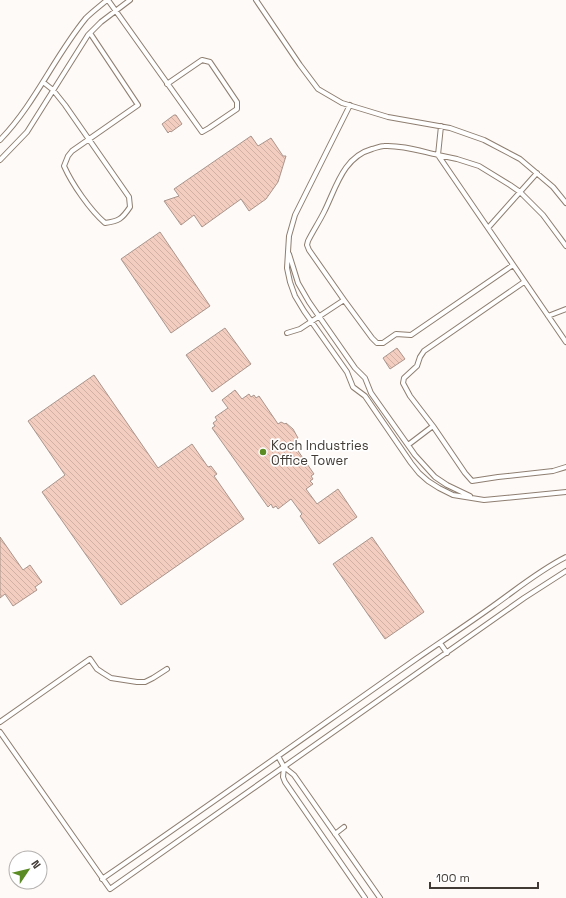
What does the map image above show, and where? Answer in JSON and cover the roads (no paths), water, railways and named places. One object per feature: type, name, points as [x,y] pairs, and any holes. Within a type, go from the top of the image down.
[{"type":"lane","points":[[0,140],[17,121],[64,49],[87,17],[107,0],[115,10],[167,84],[202,132],[237,109],[238,102],[210,62],[202,60],[167,84]]},
{"type":"lane","points":[[0,160],[27,132],[90,33],[100,22],[130,0]]},
{"type":"lane","points":[[256,0],[318,89],[342,103],[388,117],[450,128],[484,140],[520,158],[553,187],[566,203]]},
{"type":"lane","points":[[43,82],[53,90],[65,104],[88,139],[129,197],[130,207],[125,215],[117,221],[105,223],[96,216],[69,178],[64,166],[72,151],[88,139],[138,105],[90,33]]},
{"type":"lane","points":[[350,105],[295,215],[289,236],[287,268],[295,296],[347,372],[353,387],[366,397],[411,463],[428,481],[453,495],[484,500],[566,492]]},
{"type":"lane","points":[[442,126],[438,155],[566,342]]},
{"type":"lane","points":[[513,265],[411,335],[396,334],[383,343],[377,343],[344,300],[307,245],[348,164],[357,155],[366,150],[383,146],[400,147],[457,159],[479,166],[520,192],[543,215],[566,246]]},
{"type":"lane","points":[[488,228],[536,173]]},
{"type":"lane","points":[[288,250],[298,283],[318,317],[354,368],[365,378],[371,393],[408,445],[435,477],[474,498]]},
{"type":"lane","points":[[524,282],[424,351],[417,366],[404,378],[403,383],[472,481],[553,471],[566,467]]},
{"type":"lane","points":[[287,333],[300,329],[344,300]]},
{"type":"lane","points":[[548,316],[566,309]]},
{"type":"lane","points":[[347,372],[354,368]]},
{"type":"lane","points":[[366,397],[371,393]]},
{"type":"lane","points":[[408,445],[433,426]]},
{"type":"lane","points":[[102,879],[538,573],[566,557]]},
{"type":"lane","points":[[0,732],[110,889],[524,598],[566,571]]},
{"type":"lane","points":[[440,643],[447,653]]},
{"type":"lane","points":[[0,722],[90,659],[97,668],[110,678],[137,682],[145,682],[167,669]]},
{"type":"lane","points":[[278,756],[284,767],[294,775],[380,898]]},
{"type":"lane","points":[[284,767],[285,782],[365,898]]},
{"type":"lane","points":[[335,834],[344,827]]},
{"type":"place","name":"Koch Industries Office Tower","points":[[263,452]]}]
